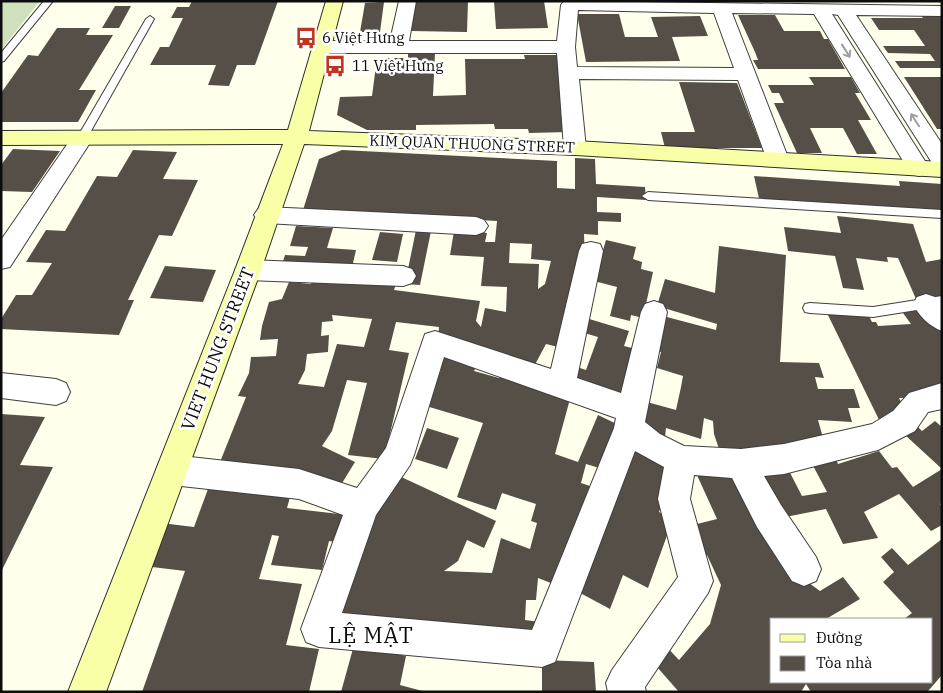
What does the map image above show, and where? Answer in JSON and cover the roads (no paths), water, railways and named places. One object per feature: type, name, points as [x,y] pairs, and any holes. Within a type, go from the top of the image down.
[{"type":"street","name":"VIET HUNG STREET","points":[[87,692],[248,270],[266,215],[296,137],[335,1]]},
{"type":"street","points":[[398,48],[408,1]]},
{"type":"street","points":[[576,148],[566,47],[570,5],[942,11]]},
{"type":"street","points":[[721,8],[778,160]]},
{"type":"street","points":[[820,9],[919,169]]},
{"type":"street","points":[[843,10],[942,160]]},
{"type":"street","points":[[323,47],[566,47]]},
{"type":"street","points":[[569,73],[746,74]]},
{"type":"street","name":"KIM QUAN THUONG STREET","points":[[1,138],[296,137],[576,148],[942,170]]},
{"type":"street","points":[[1,260],[82,138]]},
{"type":"street","points":[[266,215],[476,226]]},
{"type":"street","points":[[561,386],[591,251]]},
{"type":"street","points":[[248,270],[403,276]]},
{"type":"street","points":[[654,312],[631,419],[542,649],[319,630],[363,506],[399,455],[435,342],[561,386],[631,419],[649,444],[681,460],[741,464],[784,459],[878,436],[904,421],[918,402],[942,396]]},
{"type":"street","points":[[1,385],[56,392]]},
{"type":"street","points":[[627,692],[625,683],[696,580],[674,499],[681,460]]},
{"type":"street","points":[[741,464],[769,516],[804,569]]},
{"type":"street","points":[[172,470],[299,484],[363,506]]},
{"type":"lane","points":[[1,59],[48,1]]},
{"type":"lane","points":[[82,138],[150,19]]},
{"type":"lane","points":[[648,196],[942,214]]},
{"type":"lane","points":[[810,308],[873,312],[936,309]]},
{"type":"place","name":"6 Việt Hưng","points":[[306,38]]},
{"type":"place","name":"11 Việt Hưng","points":[[335,66]]},
{"type":"district","name":"LỆ MẬT","points":[[371,635]]}]
